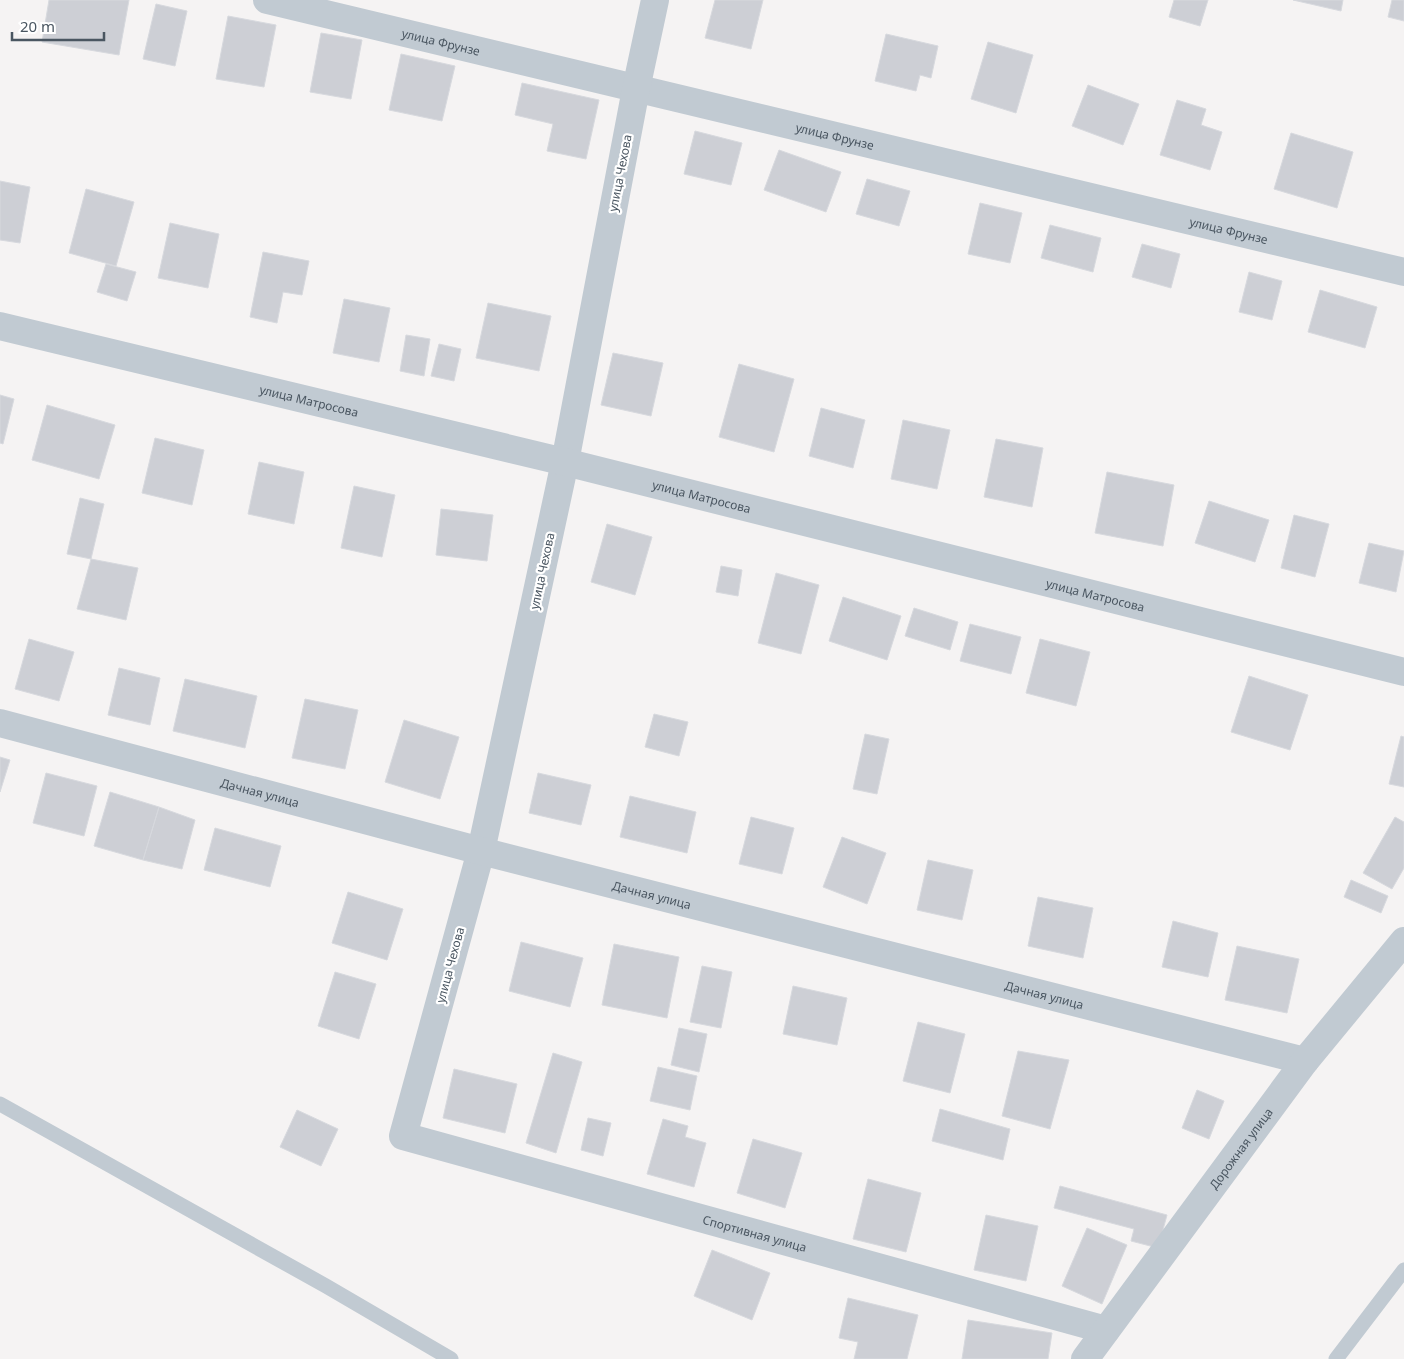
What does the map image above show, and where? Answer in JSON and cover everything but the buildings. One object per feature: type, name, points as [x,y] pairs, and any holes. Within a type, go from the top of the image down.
[{"type":"street","name":"улица Фрунзе","points":[[267,0],[1404,272]]},
{"type":"street","name":"улица Чехова","points":[[403,1136],[481,851],[565,462],[636,89],[655,0]]},
{"type":"street","name":"улица Матросова","points":[[0,326],[565,462],[1404,672]]},
{"type":"street","name":"Дачная улица","points":[[0,723],[481,851],[1305,1062]]},
{"type":"street","name":"Дорожная улица","points":[[1085,1359],[1305,1062],[1404,941]]},
{"type":"street","name":"Спортивная улица","points":[[403,1136],[1106,1330]]},
{"type":"lane","points":[[0,1104],[326,1286],[451,1359]]},
{"type":"lane","points":[[1336,1359],[1404,1270]]}]
